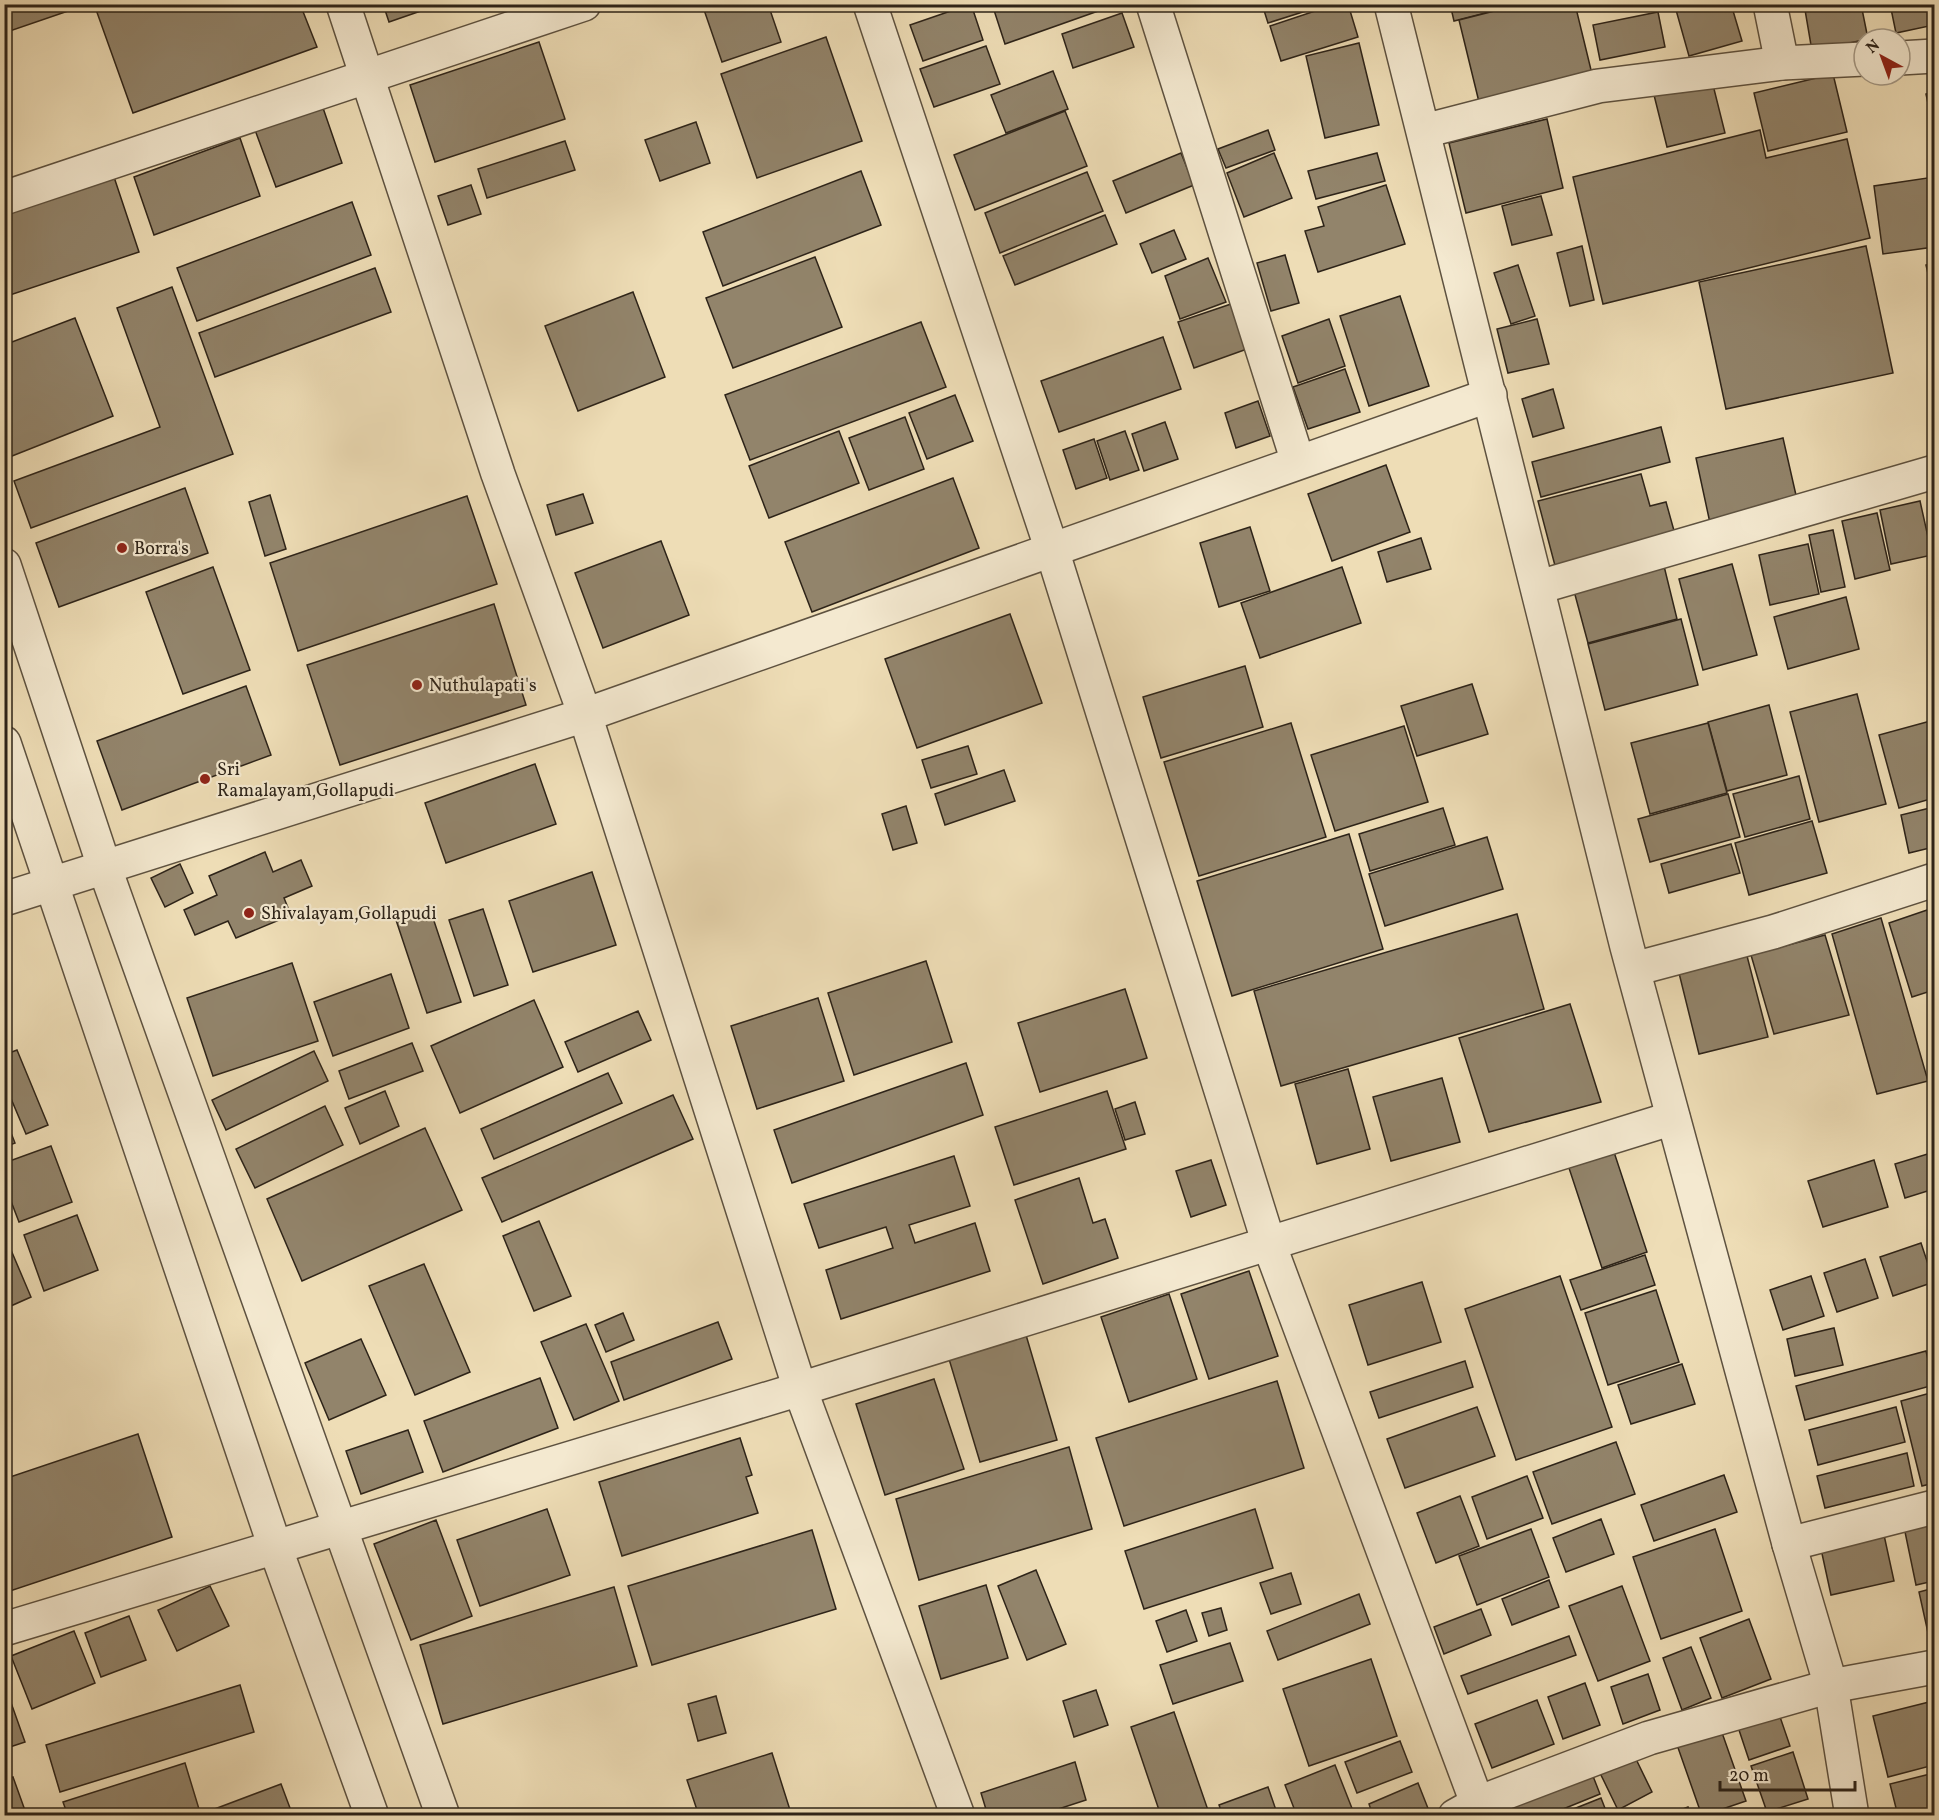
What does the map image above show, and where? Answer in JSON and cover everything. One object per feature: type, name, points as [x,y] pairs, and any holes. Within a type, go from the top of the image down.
[{"type":"street","points":[[343,4],[498,474],[585,715],[801,1389],[958,1815]]},
{"type":"street","points":[[4,198],[584,4]]},
{"type":"street","points":[[870,4],[1052,550],[1269,1244],[1471,1811],[1649,1738],[1832,1686],[1935,1667]]},
{"type":"street","points":[[1153,4],[1298,462]]},
{"type":"street","points":[[1391,4],[1673,1118],[1789,1544],[1832,1686],[1852,1815]]},
{"type":"street","points":[[1770,4],[1782,63]]},
{"type":"street","points":[[1912,57],[1935,56]]},
{"type":"street","points":[[1424,131],[1598,86],[1782,63],[1852,60]]},
{"type":"street","points":[[4,899],[585,715],[1490,395]]},
{"type":"street","points":[[1539,587],[1935,472]]},
{"type":"street","points":[[4,565],[104,866],[443,1815]]},
{"type":"street","points":[[5,748],[274,1547],[372,1815]]},
{"type":"street","points":[[1634,969],[1773,932],[1935,880]]},
{"type":"street","points":[[4,1629],[801,1389],[1673,1118]]},
{"type":"street","points":[[1789,1544],[1935,1508]]},
{"type":"building","points":[[4,4],[69,4],[71,10],[4,33]]},
{"type":"building","points":[[94,4],[300,4],[317,47],[133,113]]},
{"type":"building","points":[[383,4],[441,4],[389,22]]},
{"type":"building","points":[[702,4],[768,4],[781,42],[722,62]]},
{"type":"building","points":[[971,4],[983,40],[923,61],[910,25]]},
{"type":"building","points":[[992,4],[1118,4],[1005,44]]},
{"type":"building","points":[[1262,4],[1328,4],[1268,23]]},
{"type":"building","points":[[1336,4],[1348,4],[1358,37],[1281,61],[1270,26]]},
{"type":"building","points":[[1450,4],[1500,4],[1501,9],[1454,21]]},
{"type":"building","points":[[1522,4],[1575,4],[1592,74],[1479,102],[1459,20]]},
{"type":"building","points":[[1693,4],[1731,4],[1742,41],[1689,56],[1676,10]]},
{"type":"building","points":[[1804,4],[1861,4],[1866,27],[1852,27],[1852,42],[1812,51]]},
{"type":"building","points":[[1890,4],[1934,4],[1934,25],[1912,30],[1912,27],[1895,27]]},
{"type":"building","points":[[1658,12],[1665,47],[1600,60],[1593,25]]},
{"type":"building","points":[[1122,13],[1134,47],[1073,68],[1062,34]]},
{"type":"building","points":[[826,37],[862,141],[757,178],[721,74]]},
{"type":"building","points":[[539,42],[565,119],[435,162],[410,85]]},
{"type":"building","points":[[1359,43],[1379,125],[1325,138],[1306,56]]},
{"type":"building","points":[[986,46],[1000,84],[934,107],[920,69]]},
{"type":"building","points":[[1053,71],[1068,109],[1006,133],[991,95]]},
{"type":"building","points":[[1833,74],[1847,132],[1768,151],[1754,93]]},
{"type":"building","points":[[1712,81],[1725,133],[1667,147],[1654,95]]},
{"type":"building","points":[[1934,92],[1934,131],[1926,94]]},
{"type":"building","points":[[322,105],[342,163],[276,187],[255,130]]},
{"type":"building","points":[[1065,111],[1087,166],[975,210],[954,155]]},
{"type":"building","points":[[1547,119],[1563,188],[1466,213],[1449,143]]},
{"type":"building","points":[[696,122],[710,163],[660,181],[645,140]]},
{"type":"building","points":[[1268,130],[1275,150],[1226,168],[1218,149]]},
{"type":"building","points":[[1760,130],[1766,158],[1847,139],[1870,238],[1603,304],[1573,177]]},
{"type":"building","points":[[240,138],[260,196],[154,235],[134,177]]},
{"type":"building","points":[[565,141],[575,170],[487,198],[478,169]]},
{"type":"building","points":[[1181,153],[1194,185],[1126,213],[1113,181]]},
{"type":"building","points":[[1274,153],[1292,198],[1244,217],[1227,173]]},
{"type":"building","points":[[1377,153],[1385,181],[1316,199],[1308,171]]},
{"type":"building","points":[[861,171],[881,225],[723,286],[703,232]]},
{"type":"building","points":[[1087,172],[1103,211],[1000,253],[985,213]]},
{"type":"building","points":[[114,177],[139,252],[4,297],[4,214]]},
{"type":"building","points":[[1934,177],[1934,247],[1883,254],[1874,186]]},
{"type":"building","points":[[471,185],[481,214],[448,225],[438,196]]},
{"type":"building","points":[[1386,185],[1405,244],[1318,272],[1305,231],[1324,226],[1318,207]]},
{"type":"building","points":[[1541,196],[1552,235],[1512,245],[1502,206]]},
{"type":"building","points":[[352,202],[371,255],[197,321],[177,268]]},
{"type":"building","points":[[1105,215],[1117,244],[1015,285],[1003,256]]},
{"type":"building","points":[[1174,230],[1186,259],[1152,273],[1140,244]]},
{"type":"building","points":[[1582,246],[1594,300],[1570,306],[1557,253]]},
{"type":"building","points":[[1866,246],[1893,373],[1726,409],[1699,282]]},
{"type":"building","points":[[1285,255],[1299,303],[1271,311],[1257,263]]},
{"type":"building","points":[[815,257],[842,327],[733,368],[706,298]]},
{"type":"building","points":[[1208,258],[1226,302],[1180,319],[1165,276]]},
{"type":"building","points":[[1934,263],[1934,299],[1926,265]]},
{"type":"building","points":[[1518,265],[1535,316],[1511,324],[1494,273]]},
{"type":"building","points":[[375,268],[391,312],[215,377],[199,333]]},
{"type":"building","points":[[172,287],[233,454],[31,528],[14,481],[160,427],[117,308]]},
{"type":"building","points":[[633,292],[665,377],[578,411],[545,326]]},
{"type":"building","points":[[1400,296],[1429,386],[1369,406],[1340,316]]},
{"type":"building","points":[[1231,304],[1247,349],[1194,368],[1178,322]]},
{"type":"building","points":[[75,318],[113,416],[7,458],[4,451],[4,345]]},
{"type":"building","points":[[1329,319],[1345,366],[1298,383],[1282,336]]},
{"type":"building","points":[[1537,319],[1549,364],[1508,373],[1497,329]]},
{"type":"building","points":[[921,322],[946,387],[750,460],[725,395]]},
{"type":"building","points":[[1163,337],[1181,389],[1059,432],[1041,381]]},
{"type":"building","points":[[1345,369],[1360,412],[1308,429],[1293,387]]},
{"type":"building","points":[[1553,389],[1564,428],[1533,437],[1522,399]]},
{"type":"building","points":[[955,395],[973,441],[927,459],[909,413]]},
{"type":"building","points":[[1258,401],[1270,436],[1236,448],[1225,413]]},
{"type":"building","points":[[905,417],[924,469],[869,490],[849,438]]},
{"type":"building","points":[[1165,422],[1178,459],[1144,471],[1132,434]]},
{"type":"building","points":[[1661,427],[1670,462],[1541,497],[1532,462]]},
{"type":"building","points":[[839,431],[859,483],[769,518],[749,466]]},
{"type":"building","points":[[1125,431],[1139,470],[1110,480],[1097,441]]},
{"type":"building","points":[[1783,438],[1798,504],[1710,523],[1696,458]]},
{"type":"building","points":[[1094,439],[1107,478],[1076,489],[1063,450]]},
{"type":"building","points":[[1386,465],[1410,532],[1332,561],[1308,494]]},
{"type":"building","points":[[1641,474],[1650,506],[1666,502],[1678,545],[1558,577],[1538,501]]},
{"type":"building","points":[[953,478],[979,548],[812,612],[785,542]]},
{"type":"building","name":"Borra's","points":[[185,488],[208,553],[59,607],[36,543]]},
{"type":"building","points":[[583,494],[593,523],[556,535],[547,505]]},
{"type":"building","points":[[270,495],[286,549],[265,556],[249,502]]},
{"type":"building","points":[[467,496],[497,584],[298,651],[270,563]]},
{"type":"building","points":[[1920,501],[1932,555],[1891,564],[1880,510]]},
{"type":"building","points":[[1877,513],[1890,570],[1855,579],[1842,521]]},
{"type":"building","points":[[1250,527],[1270,591],[1219,607],[1200,543]]},
{"type":"building","points":[[1833,530],[1845,587],[1821,592],[1809,535]]},
{"type":"building","points":[[1421,538],[1431,569],[1387,582],[1378,552]]},
{"type":"building","points":[[661,541],[689,615],[603,648],[575,573]]},
{"type":"building","points":[[1808,544],[1819,594],[1770,605],[1759,555]]},
{"type":"building","points":[[1732,564],[1757,655],[1703,670],[1679,579]]},
{"type":"building","points":[[1664,566],[1677,619],[1588,643],[1574,591]]},
{"type":"building","points":[[213,567],[250,670],[183,694],[146,592]]},
{"type":"building","points":[[1342,567],[1361,623],[1260,658],[1241,603]]},
{"type":"building","points":[[1846,597],[1859,649],[1788,669],[1774,617]]},
{"type":"building","name":"Nuthulapati's","points":[[494,604],[526,705],[340,765],[307,665]]},
{"type":"building","points":[[1010,614],[1042,703],[917,748],[885,659]]},
{"type":"building","points":[[1681,619],[1698,685],[1605,710],[1588,644]]},
{"type":"building","points":[[1245,666],[1263,727],[1161,758],[1143,697]]},
{"type":"building","points":[[1472,684],[1488,734],[1417,756],[1401,706]]},
{"type":"building","points":[[246,686],[271,755],[122,810],[97,741]]},
{"type":"building","points":[[1857,694],[1886,804],[1819,822],[1790,712]]},
{"type":"building","points":[[1769,705],[1787,775],[1727,791],[1708,722]]},
{"type":"building","points":[[1934,720],[1934,798],[1899,808],[1879,735]]},
{"type":"building","points":[[1291,723],[1326,837],[1199,876],[1164,762]]},
{"type":"building","points":[[1708,723],[1727,793],[1650,814],[1631,743]]},
{"type":"building","points":[[1404,726],[1428,802],[1335,831],[1311,755]]},
{"type":"building","points":[[968,746],[977,774],[931,788],[922,760]]},
{"type":"building","points":[[535,764],[556,824],[446,863],[425,803]]},
{"type":"building","points":[[1004,770],[1015,801],[945,825],[935,794]]},
{"type":"building","points":[[1799,776],[1810,819],[1745,837],[1733,794]]},
{"type":"building","points":[[1728,794],[1740,837],[1650,862],[1638,819]]},
{"type":"building","points":[[906,806],[917,843],[893,850],[882,814]]},
{"type":"building","points":[[1934,807],[1934,847],[1909,853],[1901,815]]},
{"type":"building","points":[[1443,808],[1455,845],[1370,871],[1359,834]]},
{"type":"building","points":[[1812,821],[1827,873],[1749,895],[1735,843]]},
{"type":"building","points":[[1349,834],[1383,949],[1232,996],[1197,881]]},
{"type":"building","points":[[1487,837],[1503,889],[1385,926],[1369,874]]},
{"type":"building","points":[[1731,844],[1740,873],[1669,893],[1661,864]]},
{"type":"building","points":[[265,852],[273,872],[301,860],[312,886],[284,898],[291,915],[236,938],[228,921],[195,935],[184,910],[217,895],[209,876]]},
{"type":"building","points":[[180,864],[193,893],[165,907],[151,878]]},
{"type":"building","points":[[592,872],[616,945],[533,972],[509,901]]},
{"type":"building","points":[[430,909],[461,1002],[427,1013],[396,920]]},
{"type":"building","points":[[483,909],[508,985],[474,996],[449,920]]},
{"type":"building","points":[[1930,909],[1934,923],[1934,990],[1912,997],[1889,923]]},
{"type":"building","points":[[1517,914],[1544,1009],[1281,1086],[1254,991]]},
{"type":"building","points":[[1881,918],[1928,1081],[1877,1094],[1832,934]]},
{"type":"building","points":[[1825,935],[1849,1015],[1774,1034],[1751,955]]},
{"type":"building","points":[[1747,956],[1768,1037],[1699,1054],[1679,973]]},
{"type":"building","points":[[926,961],[952,1042],[854,1075],[828,993]]},
{"type":"building","points":[[292,963],[318,1041],[213,1076],[187,998]]},
{"type":"building","points":[[391,974],[409,1028],[333,1056],[314,1002]]},
{"type":"building","points":[[1125,989],[1147,1058],[1040,1092],[1018,1023]]},
{"type":"building","points":[[818,998],[844,1081],[757,1109],[731,1026]]},
{"type":"building","points":[[534,1000],[563,1067],[460,1113],[431,1046]]},
{"type":"building","points":[[1570,1004],[1601,1102],[1489,1132],[1459,1038]]},
{"type":"building","points":[[638,1011],[651,1040],[578,1072],[565,1042]]},
{"type":"building","points":[[412,1043],[423,1071],[349,1099],[339,1071]]},
{"type":"building","points":[[17,1050],[48,1125],[26,1134],[4,1082],[4,1055]]},
{"type":"building","points":[[314,1051],[328,1081],[226,1130],[212,1100]]},
{"type":"building","points":[[966,1063],[983,1115],[792,1183],[774,1130]]},
{"type":"building","points":[[1348,1069],[1370,1149],[1317,1164],[1295,1084]]},
{"type":"building","points":[[608,1073],[622,1103],[494,1159],[481,1129]]},
{"type":"building","points":[[1442,1078],[1460,1142],[1391,1161],[1373,1097]]},
{"type":"building","points":[[385,1091],[399,1126],[360,1144],[345,1108]]},
{"type":"building","points":[[1107,1091],[1126,1149],[1014,1185],[995,1127]]},
{"type":"building","points":[[673,1095],[693,1139],[502,1222],[482,1178]]},
{"type":"building","points":[[1135,1102],[1145,1134],[1125,1140],[1115,1109]]},
{"type":"building","points":[[325,1106],[343,1145],[255,1188],[236,1149]]},
{"type":"building","points":[[4,1115],[15,1143],[4,1147]]},
{"type":"building","points":[[425,1128],[462,1210],[302,1281],[267,1199]]},
{"type":"building","points":[[51,1146],[72,1202],[19,1222],[4,1183],[4,1163]]},
{"type":"building","points":[[1613,1149],[1647,1252],[1602,1268],[1568,1165]]},
{"type":"building","points":[[1934,1152],[1934,1189],[1905,1198],[1895,1164]]},
{"type":"building","points":[[954,1156],[970,1206],[909,1225],[915,1243],[975,1223],[990,1271],[841,1319],[826,1270],[893,1248],[886,1227],[819,1248],[804,1204]]},
{"type":"building","points":[[1211,1160],[1226,1205],[1191,1217],[1176,1171]]},
{"type":"building","points":[[1874,1160],[1888,1207],[1823,1227],[1808,1181]]},
{"type":"building","points":[[1079,1178],[1093,1223],[1105,1219],[1118,1258],[1043,1284],[1015,1200]]},
{"type":"building","points":[[77,1215],[98,1270],[44,1291],[24,1235]]},
{"type":"building","points":[[539,1221],[571,1296],[534,1311],[503,1236]]},
{"type":"building","points":[[8,1243],[31,1297],[4,1309],[4,1244]]},
{"type":"building","points":[[1921,1243],[1934,1282],[1893,1296],[1880,1257]]},
{"type":"building","points":[[1645,1255],[1655,1285],[1581,1310],[1570,1280]]},
{"type":"building","points":[[1865,1259],[1878,1298],[1837,1312],[1824,1273]]},
{"type":"building","points":[[424,1264],[470,1372],[415,1395],[369,1286]]},
{"type":"building","points":[[1249,1271],[1278,1356],[1209,1379],[1181,1294]]},
{"type":"building","points":[[1560,1276],[1612,1427],[1516,1460],[1465,1309]]},
{"type":"building","points":[[1811,1276],[1824,1316],[1783,1330],[1770,1290]]},
{"type":"building","points":[[1422,1282],[1441,1342],[1368,1365],[1349,1305]]},
{"type":"building","points":[[1656,1290],[1679,1362],[1608,1385],[1585,1313]]},
{"type":"building","points":[[1169,1294],[1197,1379],[1129,1402],[1101,1317]]},
{"type":"building","points":[[623,1313],[634,1340],[606,1352],[595,1325]]},
{"type":"building","points":[[718,1322],[732,1359],[624,1400],[611,1362]]},
{"type":"building","points":[[586,1324],[619,1401],[574,1420],[541,1342]]},
{"type":"building","points":[[1834,1328],[1843,1365],[1795,1376],[1787,1339]]},
{"type":"building","points":[[1026,1335],[1057,1440],[980,1462],[949,1359]]},
{"type":"building","points":[[361,1339],[386,1395],[329,1420],[305,1363]]},
{"type":"building","points":[[1926,1351],[1934,1385],[1805,1420],[1796,1386]]},
{"type":"building","points":[[1465,1361],[1473,1387],[1379,1418],[1370,1392]]},
{"type":"building","points":[[1682,1364],[1695,1404],[1631,1424],[1618,1385]]},
{"type":"building","points":[[540,1378],[558,1428],[443,1472],[424,1421]]},
{"type":"building","points":[[934,1379],[964,1469],[885,1495],[856,1404]]},
{"type":"building","points":[[1277,1381],[1304,1468],[1124,1526],[1096,1438]]},
{"type":"building","points":[[1934,1392],[1934,1483],[1922,1486],[1901,1401]]},
{"type":"building","points":[[1477,1407],[1495,1456],[1405,1488],[1387,1439]]},
{"type":"building","points":[[1896,1407],[1905,1442],[1818,1465],[1809,1430]]},
{"type":"building","points":[[408,1430],[423,1472],[361,1494],[346,1451]]},
{"type":"building","points":[[138,1434],[172,1537],[4,1593],[4,1479]]},
{"type":"building","points":[[740,1438],[752,1475],[746,1477],[758,1513],[622,1556],[599,1482]]},
{"type":"building","points":[[1616,1442],[1635,1494],[1552,1524],[1533,1472]]},
{"type":"building","points":[[1069,1447],[1092,1529],[919,1580],[896,1499]]},
{"type":"building","points":[[1907,1453],[1914,1486],[1825,1508],[1817,1476]]},
{"type":"building","points":[[1724,1475],[1737,1512],[1654,1541],[1641,1505]]},
{"type":"building","points":[[1527,1476],[1543,1518],[1487,1539],[1472,1497]]},
{"type":"building","points":[[1460,1496],[1479,1546],[1436,1563],[1417,1513]]},
{"type":"building","points":[[547,1509],[570,1575],[480,1606],[457,1540]]},
{"type":"building","points":[[1255,1509],[1273,1568],[1144,1609],[1125,1551]]},
{"type":"building","points":[[1601,1519],[1614,1554],[1566,1572],[1553,1538]]},
{"type":"building","points":[[436,1520],[472,1616],[411,1640],[374,1544]]},
{"type":"building","points":[[1934,1520],[1934,1581],[1916,1585],[1904,1527]]},
{"type":"building","points":[[1531,1529],[1549,1577],[1477,1605],[1459,1556]]},
{"type":"building","points":[[1715,1529],[1742,1611],[1661,1639],[1633,1557]]},
{"type":"building","points":[[812,1530],[836,1609],[652,1665],[628,1586]]},
{"type":"building","points":[[1884,1535],[1894,1581],[1831,1595],[1821,1549]]},
{"type":"building","points":[[1036,1570],[1066,1644],[1027,1660],[998,1586]]},
{"type":"building","points":[[1291,1573],[1301,1604],[1271,1614],[1260,1583]]},
{"type":"building","points":[[1549,1580],[1559,1607],[1512,1625],[1502,1599]]},
{"type":"building","points":[[986,1585],[1008,1658],[941,1679],[919,1606]]},
{"type":"building","points":[[210,1586],[229,1626],[177,1651],[158,1610]]},
{"type":"building","points":[[1622,1586],[1650,1661],[1598,1681],[1569,1606]]},
{"type":"building","points":[[614,1587],[637,1666],[443,1724],[420,1645]]},
{"type":"building","points":[[1934,1588],[1934,1660],[1919,1592]]},
{"type":"building","points":[[1359,1594],[1370,1624],[1278,1660],[1267,1631]]},
{"type":"building","points":[[1221,1608],[1227,1630],[1209,1636],[1202,1613]]},
{"type":"building","points":[[1481,1609],[1491,1635],[1444,1654],[1434,1627]]},
{"type":"building","points":[[1186,1610],[1197,1641],[1167,1652],[1156,1621]]},
{"type":"building","points":[[129,1616],[146,1660],[101,1677],[85,1633]]},
{"type":"building","points":[[1749,1619],[1771,1679],[1722,1698],[1700,1638]]},
{"type":"building","points":[[74,1631],[95,1683],[32,1709],[11,1656]]},
{"type":"building","points":[[1569,1636],[1576,1655],[1468,1694],[1461,1676]]},
{"type":"building","points":[[1230,1643],[1243,1681],[1173,1704],[1160,1665]]},
{"type":"building","points":[[1691,1647],[1711,1698],[1682,1710],[1663,1658]]},
{"type":"building","points":[[1371,1659],[1397,1736],[1309,1766],[1283,1689]]},
{"type":"building","points":[[1648,1674],[1660,1710],[1623,1724],[1611,1687]]},
{"type":"building","points":[[1585,1683],[1600,1725],[1563,1739],[1548,1697]]},
{"type":"building","points":[[240,1685],[254,1732],[60,1792],[46,1745]]},
{"type":"building","points":[[1096,1690],[1108,1725],[1074,1737],[1063,1701]]},
{"type":"building","points":[[716,1696],[726,1733],[698,1741],[688,1704]]},
{"type":"building","points":[[9,1697],[25,1742],[4,1749],[4,1698]]},
{"type":"building","points":[[1537,1700],[1554,1744],[1492,1768],[1475,1724]]},
{"type":"building","points":[[1933,1701],[1934,1765],[1888,1777],[1873,1716]]},
{"type":"building","points":[[1778,1711],[1790,1746],[1749,1760],[1737,1724]]},
{"type":"building","points":[[1174,1712],[1210,1816],[1161,1816],[1131,1727]]},
{"type":"building","points":[[1720,1727],[1746,1801],[1702,1816],[1676,1742]]},
{"type":"building","points":[[1400,1741],[1412,1772],[1357,1793],[1345,1762]]},
{"type":"building","points":[[1793,1752],[1808,1799],[1767,1812],[1751,1766]]},
{"type":"building","points":[[772,1753],[790,1810],[773,1816],[699,1816],[687,1780]]},
{"type":"building","points":[[1634,1755],[1652,1792],[1618,1810],[1600,1773]]},
{"type":"building","points":[[1075,1762],[1086,1800],[1037,1816],[988,1816],[981,1793]]},
{"type":"building","points":[[185,1763],[199,1809],[180,1816],[68,1816],[63,1802]]},
{"type":"building","points":[[1335,1765],[1355,1816],[1297,1816],[1285,1785]]},
{"type":"building","points":[[1589,1766],[1600,1794],[1546,1816],[1504,1816],[1499,1801]]},
{"type":"building","points":[[1934,1773],[1934,1816],[1898,1816],[1890,1784]]},
{"type":"building","points":[[13,1777],[27,1816],[4,1816],[4,1780]]},
{"type":"building","points":[[1418,1783],[1431,1816],[1373,1816],[1369,1804]]},
{"type":"building","points":[[281,1784],[293,1816],[196,1816]]},
{"type":"building","points":[[1268,1787],[1278,1816],[1223,1816],[1219,1805]]},
{"type":"building","points":[[1601,1798],[1608,1816],[1562,1816],[1561,1814]]},
{"type":"building","points":[[1688,1807],[1691,1816],[1665,1816]]},
{"type":"place","name":"Borra's","points":[[122,548]]},
{"type":"place","name":"Nuthulapati's","points":[[417,685]]},
{"type":"place","name":"Sri Ramalayam,Gollapudi","points":[[205,779]]},
{"type":"place","name":"Shivalayam,Gollapudi","points":[[249,913]]}]
